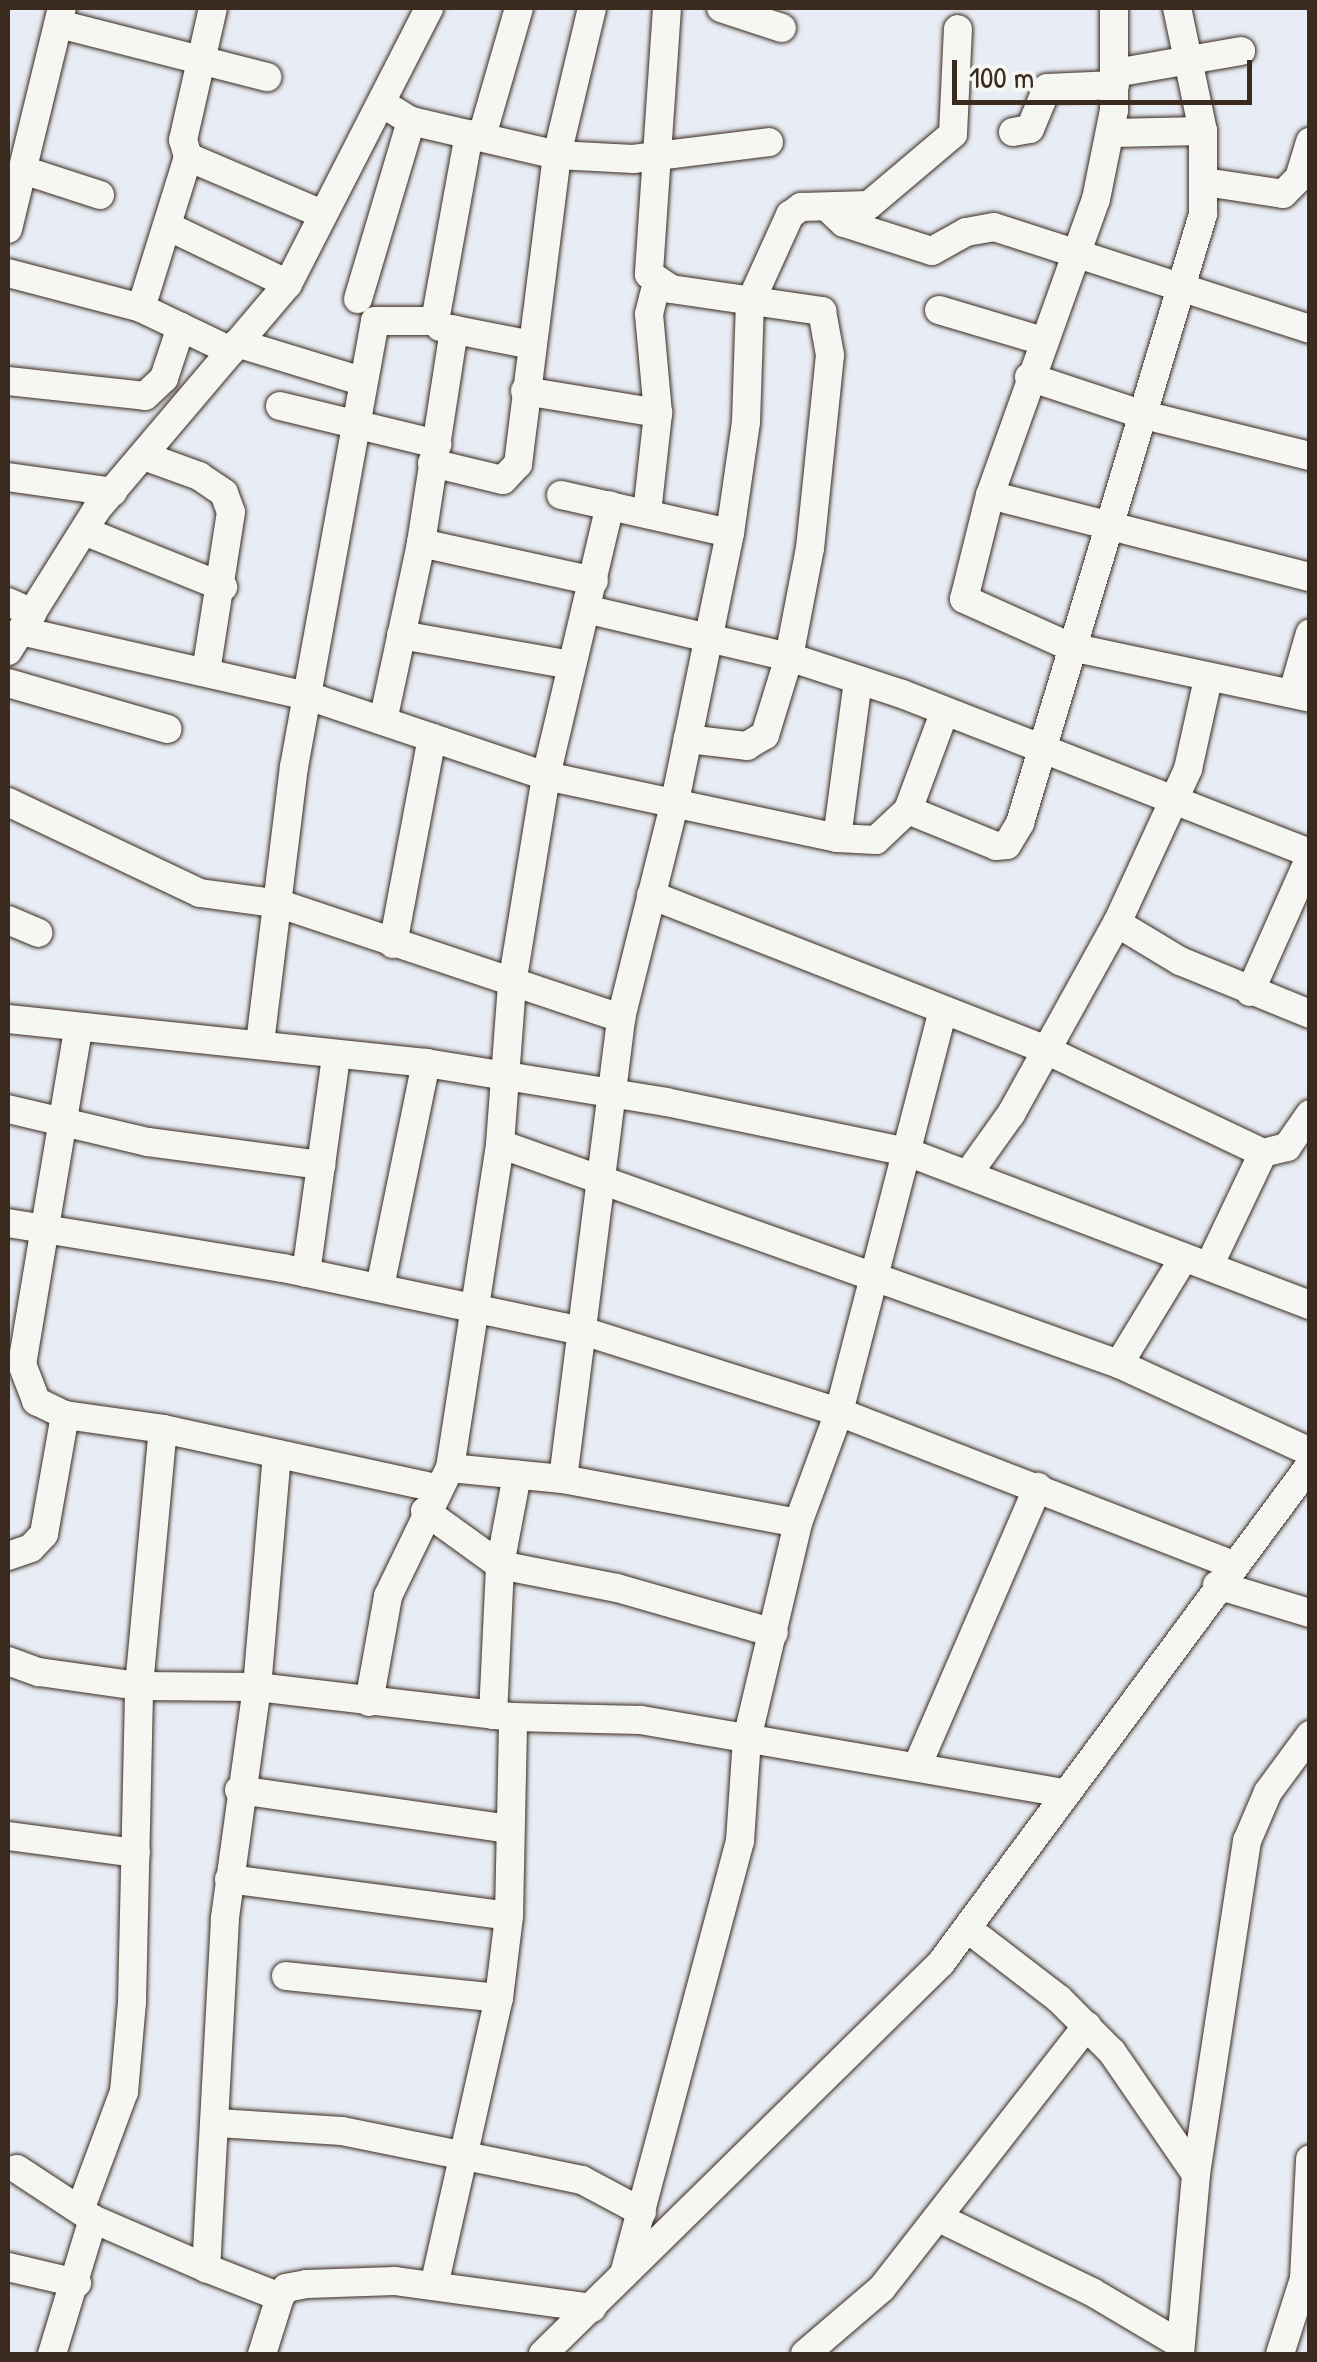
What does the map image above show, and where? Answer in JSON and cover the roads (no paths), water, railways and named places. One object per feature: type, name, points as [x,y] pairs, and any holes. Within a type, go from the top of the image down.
[{"type":"street","points":[[140,308],[188,158],[183,140],[213,8]]},
{"type":"street","points":[[429,8],[288,284],[112,492],[17,624],[308,696],[546,776],[837,838],[876,840],[908,810],[944,713]]},
{"type":"street","points":[[384,721],[421,543],[434,453],[440,306],[476,135],[519,8]]},
{"type":"street","points":[[280,406],[352,425],[503,480],[512,476],[557,155],[592,8]]},
{"type":"street","points":[[647,513],[658,413],[649,314],[656,285],[649,274],[667,8]]},
{"type":"street","points":[[720,8],[782,28]]},
{"type":"street","points":[[1114,8],[1111,133],[1076,252],[990,495],[964,599],[1071,647],[1208,679],[1301,695],[1310,633]]},
{"type":"street","points":[[908,810],[986,843],[1007,845],[1042,744],[1181,290],[1206,182],[1203,130],[1177,8]]},
{"type":"street","points":[[8,229],[16,183],[60,16],[267,78]]},
{"type":"street","points":[[562,1480],[621,1018],[674,806],[730,533],[746,422],[750,303],[790,215],[801,206],[830,210],[870,205],[892,191],[953,134],[958,30]]},
{"type":"street","points":[[1013,132],[1030,129],[1047,88],[1115,79],[1242,51]]},
{"type":"street","points":[[382,104],[411,121],[557,155],[634,159],[655,152],[769,142]]},
{"type":"street","points":[[358,299],[411,121]]},
{"type":"street","points":[[1111,133],[1203,130]]},
{"type":"street","points":[[1206,182],[1299,194],[1310,142]]},
{"type":"street","points":[[188,158],[322,214]]},
{"type":"street","points":[[16,183],[100,195]]},
{"type":"street","points":[[830,210],[844,223],[932,251],[983,226],[1076,252],[1181,290],[1310,329]]},
{"type":"street","points":[[167,226],[288,284]]},
{"type":"street","points":[[8,274],[140,308],[234,347],[361,382]]},
{"type":"street","points":[[656,285],[750,303],[812,308],[822,311],[828,327],[810,548],[789,657],[765,735],[756,744],[687,740]]},
{"type":"street","points":[[940,310],[1043,340]]},
{"type":"street","points":[[260,1043],[308,696],[352,425],[374,321],[441,328],[532,345]]},
{"type":"street","points":[[8,381],[145,396],[164,378],[181,327]]},
{"type":"street","points":[[1030,378],[1144,415],[1310,456]]},
{"type":"street","points":[[525,391],[658,413]]},
{"type":"street","points":[[144,456],[199,476],[224,493],[231,512],[223,587],[206,671]]},
{"type":"street","points":[[8,478],[112,492]]},
{"type":"street","points":[[561,495],[730,533]]},
{"type":"street","points":[[990,495],[1112,522],[1310,577]]},
{"type":"street","points":[[369,1702],[388,1596],[437,1489],[500,1144],[512,984],[546,776],[610,506]]},
{"type":"street","points":[[84,530],[223,587]]},
{"type":"street","points":[[421,543],[594,582]]},
{"type":"street","points":[[586,609],[789,657],[858,680],[1042,744],[1310,855],[1250,992]]},
{"type":"street","points":[[402,635],[572,665]]},
{"type":"street","points":[[968,1174],[1046,1050],[1118,923],[1188,769],[1208,679]]},
{"type":"street","points":[[837,838],[858,680]]},
{"type":"street","points":[[8,683],[166,730]]},
{"type":"street","points":[[393,944],[432,738]]},
{"type":"street","points":[[8,802],[200,893],[280,904],[621,1018]]},
{"type":"street","points":[[651,896],[1046,1050],[1287,1153]]},
{"type":"street","points":[[8,920],[38,932]]},
{"type":"street","points":[[1118,923],[1250,992],[1310,1014]]},
{"type":"street","points":[[624,2274],[736,1858],[746,1739],[798,1523],[839,1412],[944,1011]]},
{"type":"street","points":[[8,1020],[426,1063],[908,1152],[1310,1304]]},
{"type":"street","points":[[78,1030],[47,1230],[16,1350],[29,1392],[64,1415],[163,1429],[437,1489],[518,1475],[798,1523]]},
{"type":"street","points":[[306,1272],[336,1056]]},
{"type":"street","points":[[380,1287],[426,1063]]},
{"type":"street","points":[[8,1110],[186,1149],[321,1165]]},
{"type":"street","points":[[1118,1364],[1287,1153],[1310,1114]]},
{"type":"street","points":[[500,1144],[1118,1364],[1310,1452]]},
{"type":"street","points":[[8,1222],[306,1272],[583,1331],[839,1412],[1038,1486],[1310,1613]]},
{"type":"street","points":[[8,1556],[31,1548],[44,1534],[64,1415]]},
{"type":"street","points":[[52,2354],[77,2283],[87,2214],[124,2092],[136,1853],[139,1686],[163,1429]]},
{"type":"street","points":[[206,2268],[218,2122],[216,2047],[229,1879],[257,1687],[277,1454]]},
{"type":"street","points":[[543,2354],[887,2020],[968,1929],[1224,1574],[1310,1465]]},
{"type":"street","points":[[434,2286],[466,2157],[498,1998],[509,1916],[510,1829],[500,1565],[518,1475]]},
{"type":"street","points":[[918,1764],[1038,1486]]},
{"type":"street","points":[[437,1489],[500,1565],[617,1588],[774,1632]]},
{"type":"street","points":[[8,1661],[39,1672],[139,1686],[257,1687],[503,1716],[641,1720],[918,1764],[1064,1793]]},
{"type":"street","points":[[939,2218],[1092,2292],[1180,2349],[1196,2174],[1247,1842],[1268,1792],[1310,1735]]},
{"type":"street","points":[[239,1790],[510,1829]]},
{"type":"street","points":[[8,1836],[136,1853]]},
{"type":"street","points":[[229,1879],[509,1916]]},
{"type":"street","points":[[968,1929],[1087,2026],[1138,2085],[1196,2174]]},
{"type":"street","points":[[286,1976],[498,1998]]},
{"type":"street","points":[[813,2353],[882,2288],[1087,2026]]},
{"type":"street","points":[[218,2122],[342,2131],[582,2180],[642,2212]]},
{"type":"street","points":[[1280,2354],[1303,2321],[1310,2160]]},
{"type":"street","points":[[11,2175],[206,2268],[280,2297]]},
{"type":"street","points":[[8,2267],[77,2283]]},
{"type":"street","points":[[262,2354],[286,2288],[350,2279],[434,2286],[592,2308]]}]
